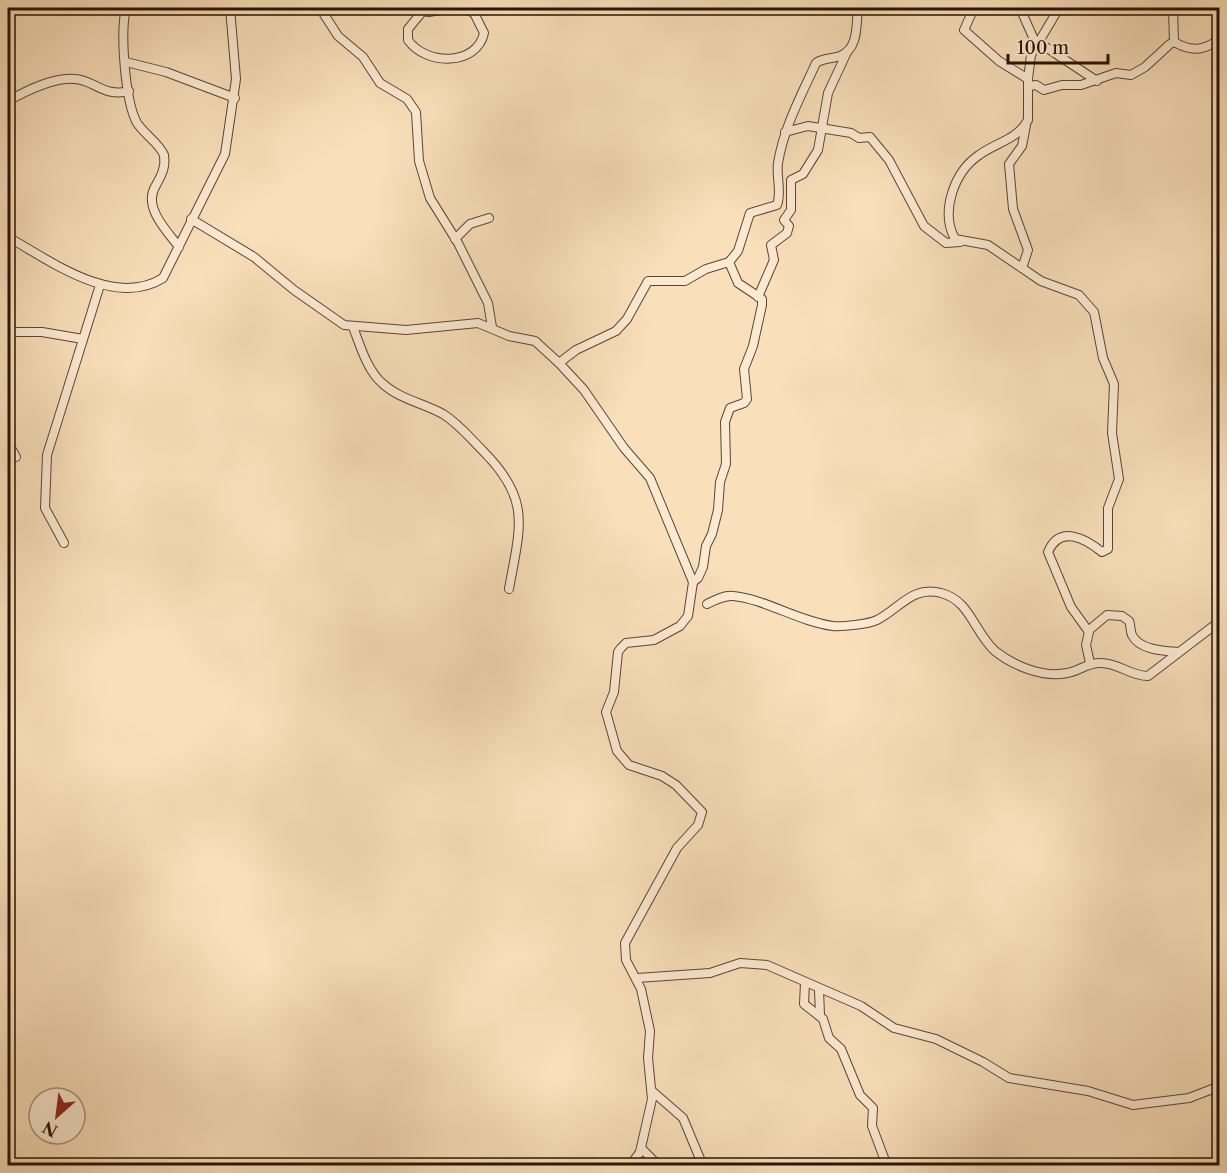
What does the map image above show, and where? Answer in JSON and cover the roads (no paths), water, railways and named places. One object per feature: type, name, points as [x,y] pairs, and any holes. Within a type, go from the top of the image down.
[{"type":"street","points":[[126,8],[123,50],[134,117],[164,155],[164,169],[153,190],[152,202],[157,217],[179,247]]},
{"type":"street","points":[[8,237],[74,274],[100,285],[121,288],[157,282],[166,273],[225,154],[235,98],[236,64],[230,8]]},
{"type":"street","points":[[320,8],[338,36],[363,57],[380,83],[412,104],[418,120],[419,161],[430,198],[455,239],[488,303],[492,327]]},
{"type":"street","points":[[409,8],[422,12],[449,8]]},
{"type":"street","points":[[422,12],[408,29],[408,40],[423,55],[440,59],[459,56],[479,45],[484,33],[476,10],[456,8]]},
{"type":"street","points":[[758,297],[774,260],[771,245],[786,232],[789,226],[784,220],[791,210],[791,180],[803,174],[818,150],[828,93],[857,28],[858,8]]},
{"type":"street","points":[[974,8],[964,30],[1028,83],[1036,84],[1044,90],[1062,85],[1081,86],[1116,73],[1131,75],[1174,42]]},
{"type":"street","points":[[1020,8],[1037,43],[1097,81]]},
{"type":"street","points":[[1022,268],[1028,250],[1013,209],[1009,164],[1022,146],[1030,115],[1028,83],[1031,55],[1059,8]]},
{"type":"street","points":[[1173,8],[1174,42]]},
{"type":"street","points":[[1174,42],[1196,50],[1220,39]]},
{"type":"street","points":[[558,363],[576,350],[621,327],[648,281],[685,281],[706,269],[729,262],[738,251],[750,213],[777,205],[778,162],[785,132],[816,63],[847,52]]},
{"type":"street","points":[[126,62],[166,72],[235,98]]},
{"type":"street","points":[[8,101],[65,79],[82,80],[96,88],[112,92],[129,91]]},
{"type":"street","points":[[1026,125],[1013,139],[999,143],[976,157],[957,184],[947,214],[950,230],[955,239],[988,245],[1046,284],[1064,288],[1084,299],[1094,312],[1103,358],[1114,384],[1112,433],[1119,479],[1108,508],[1108,549],[1102,552],[1083,538],[1072,535],[1060,540],[1048,552],[1071,607],[1088,631],[1089,637],[1086,645],[1090,663]]},
{"type":"street","points":[[785,132],[808,126],[822,127],[859,138],[870,137],[888,160],[924,226],[946,243],[961,241]]},
{"type":"street","points":[[455,239],[470,224],[489,218]]},
{"type":"street","points":[[191,219],[244,250],[294,290],[352,327],[419,330],[471,323],[492,327],[509,336],[535,341],[584,390],[624,448],[650,478],[693,582],[688,616],[680,626],[654,640],[626,644],[621,648],[618,652],[614,692],[606,712],[613,741],[622,759],[629,765],[662,776],[676,785],[702,812],[698,825],[677,848],[666,873],[627,938],[626,960],[637,978],[650,1027],[648,1058],[652,1091],[641,1148],[630,1166]]},
{"type":"street","points":[[693,582],[698,578],[703,567],[706,546],[712,534],[718,510],[720,482],[726,464],[725,422],[730,408],[744,403],[747,399],[744,369],[753,346],[761,312],[762,299],[738,283],[729,262]]},
{"type":"street","points":[[64,543],[45,508],[46,462],[100,285]]},
{"type":"street","points":[[352,327],[368,364],[382,384],[454,422],[498,465],[508,480],[517,499],[520,513],[518,545],[509,589]]},
{"type":"street","points":[[8,332],[42,332],[83,339]]},
{"type":"street","points":[[8,443],[16,457]]},
{"type":"street","points":[[707,604],[732,596],[839,626],[868,624],[890,612],[910,596],[935,591],[963,604],[986,641],[1004,657],[1020,665],[1052,674],[1067,673],[1090,663],[1104,663],[1127,673],[1148,676],[1220,621]]},
{"type":"street","points":[[1088,631],[1107,615],[1122,616],[1129,621],[1133,637],[1140,643],[1160,651],[1178,652]]},
{"type":"street","points":[[637,978],[710,973],[731,965],[748,963],[767,965],[861,1006],[894,1028],[936,1039],[983,1062],[1009,1078],[1088,1091],[1133,1105],[1189,1098],[1220,1086]]},
{"type":"street","points":[[805,983],[804,1004],[820,1015]]},
{"type":"street","points":[[819,989],[820,1015],[830,1038],[841,1049],[860,1095],[873,1108],[872,1125],[887,1166]]},
{"type":"street","points":[[652,1091],[682,1118],[703,1166]]},
{"type":"street","points":[[641,1148],[659,1166]]}]
